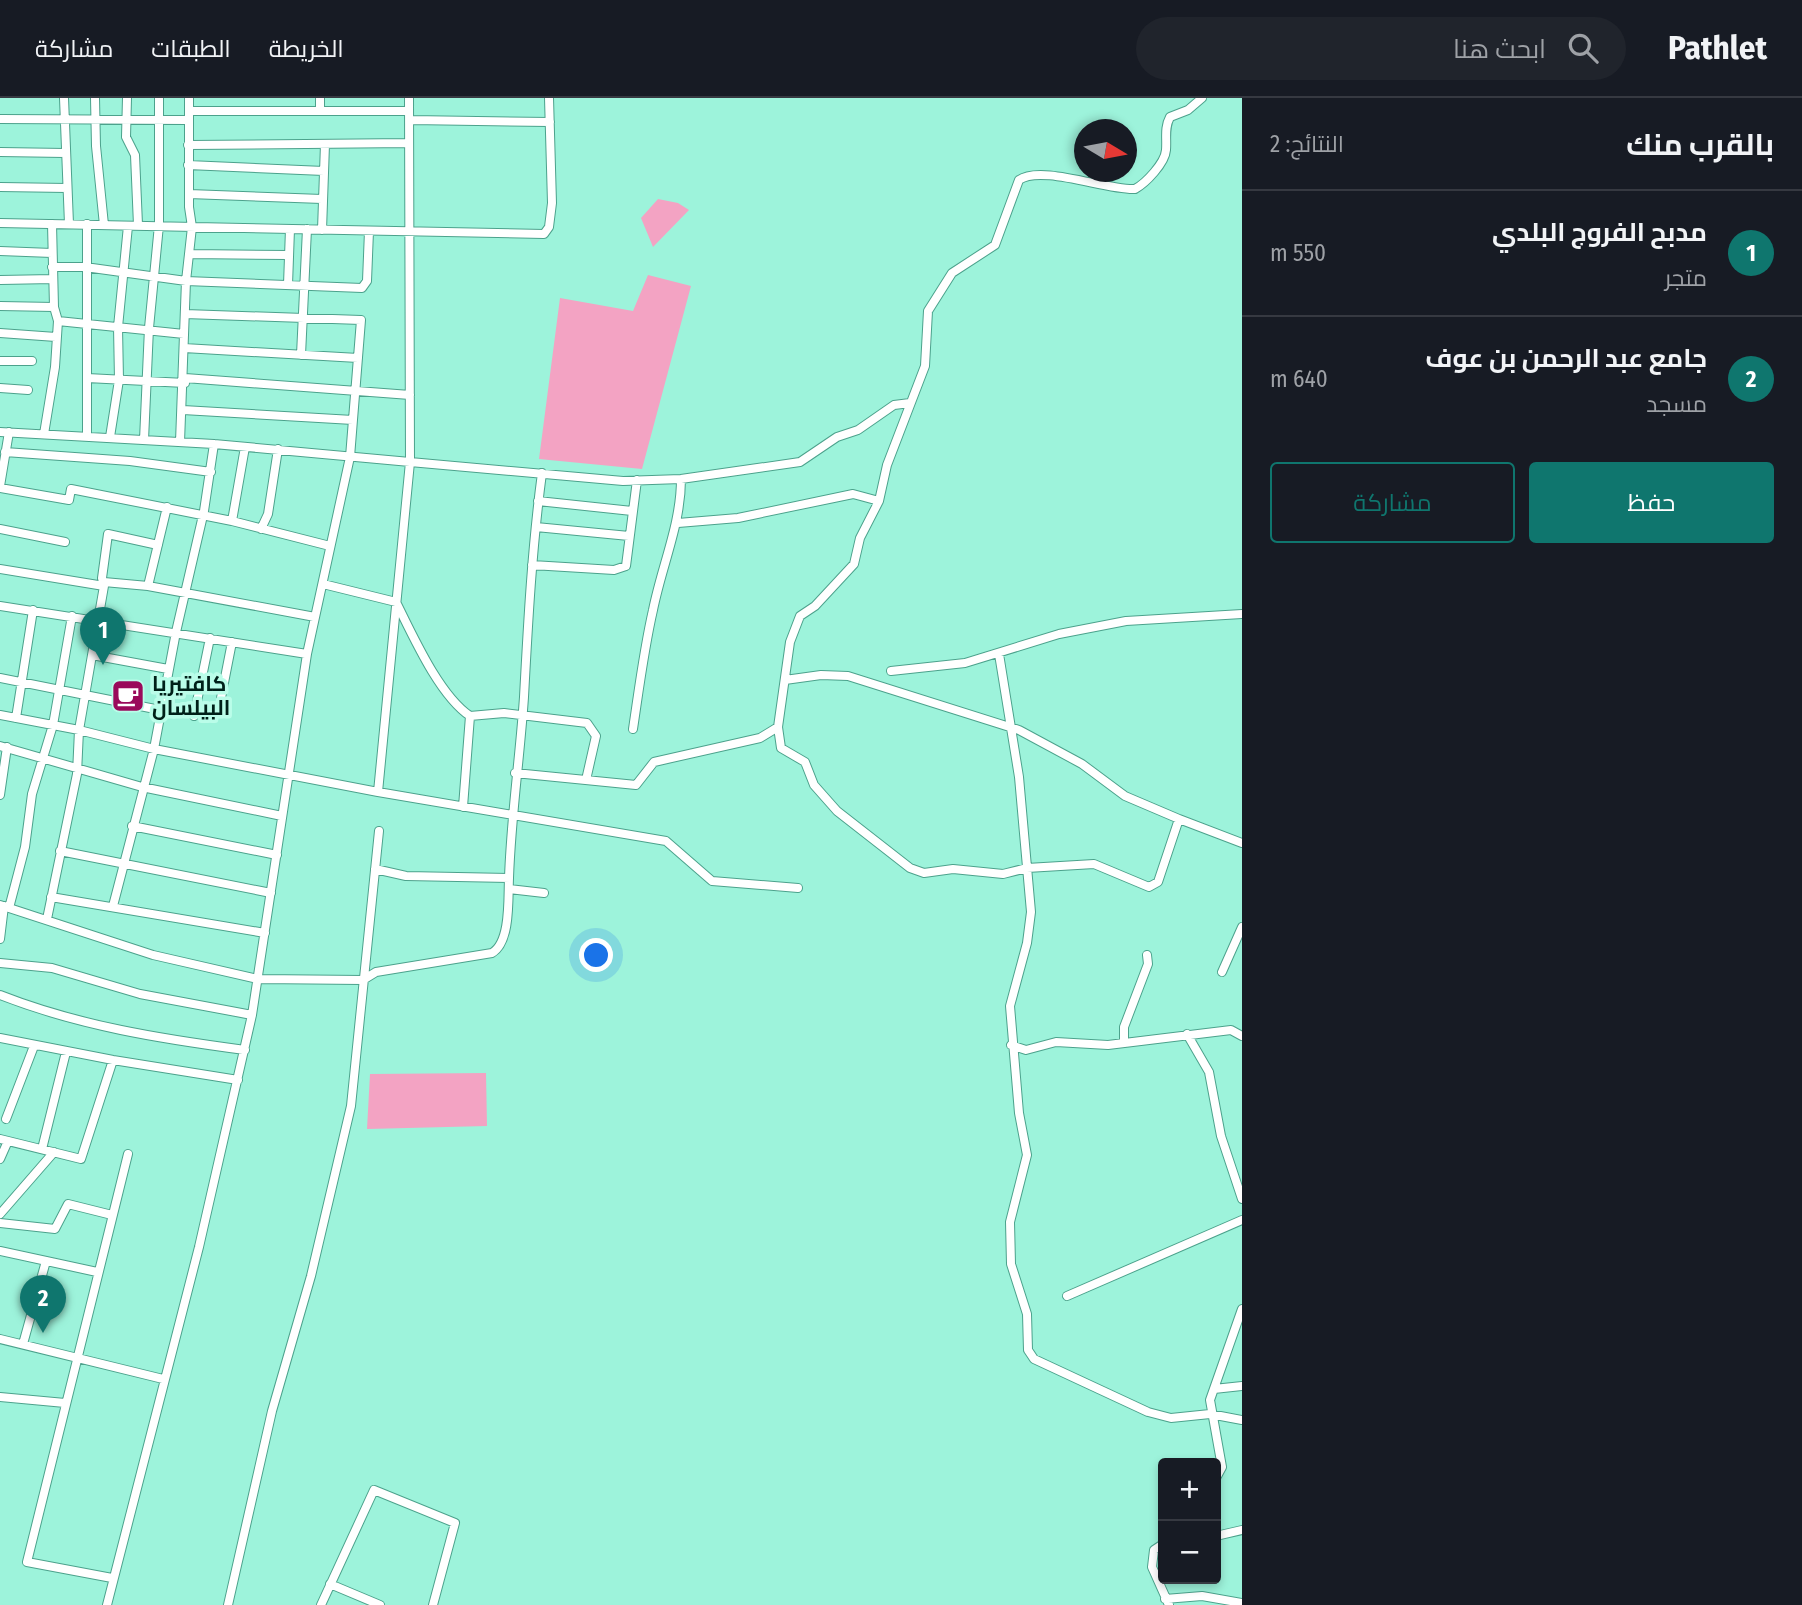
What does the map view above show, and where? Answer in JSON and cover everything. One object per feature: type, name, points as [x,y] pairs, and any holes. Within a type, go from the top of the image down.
[{"type":"street","points":[[64,98],[69,224]]},
{"type":"street","points":[[95,98],[104,225]]},
{"type":"street","points":[[110,437],[120,380],[118,327],[122,272],[133,225],[135,155],[126,137],[127,98]]},
{"type":"street","points":[[144,440],[149,328],[159,225],[159,98]]},
{"type":"street","points":[[180,442],[184,410],[186,281],[192,227],[188,165],[189,98]]},
{"type":"street","points":[[320,98],[320,110]]},
{"type":"street","points":[[378,792],[410,462],[409,98]]},
{"type":"street","points":[[0,223],[544,234],[551,213],[549,98]]},
{"type":"street","points":[[1179,819],[1158,882],[1149,887],[1094,864],[1027,868],[1003,874],[953,869],[923,873],[910,869],[837,811],[814,785],[805,762],[781,748],[778,727],[790,642],[800,617],[815,606],[854,564],[860,538],[879,501],[887,464],[925,366],[925,331],[934,300],[952,273],[995,245],[1019,180],[1031,176],[1079,179],[1135,188],[1145,182],[1165,154],[1166,128],[1170,117],[1188,110],[1202,98]]},
{"type":"street","points":[[0,119],[159,119],[320,110],[550,122]]},
{"type":"street","points":[[188,145],[410,143]]},
{"type":"street","points":[[322,230],[325,144]]},
{"type":"street","points":[[0,152],[65,153]]},
{"type":"street","points":[[188,165],[324,171]]},
{"type":"street","points":[[0,187],[67,188]]},
{"type":"street","points":[[189,194],[322,199]]},
{"type":"street","points":[[44,434],[55,367],[58,321],[54,307],[52,224]]},
{"type":"street","points":[[87,225],[87,435]]},
{"type":"street","points":[[288,285],[290,229]]},
{"type":"street","points":[[300,355],[307,229]]},
{"type":"street","points":[[52,267],[85,267],[186,281],[365,287],[369,231]]},
{"type":"street","points":[[0,251],[52,253]]},
{"type":"street","points":[[190,254],[289,255]]},
{"type":"street","points":[[0,280],[53,279]]},
{"type":"street","points":[[0,306],[54,307]]},
{"type":"street","points":[[107,1605],[252,1015],[307,654],[350,457],[361,320],[185,314]]},
{"type":"street","points":[[58,321],[149,328],[184,334]]},
{"type":"street","points":[[0,333],[56,337]]},
{"type":"street","points":[[184,348],[358,358]]},
{"type":"street","points":[[0,361],[32,362]]},
{"type":"street","points":[[87,378],[185,380],[355,389],[410,395]]},
{"type":"street","points":[[0,388],[28,390]]},
{"type":"street","points":[[330,547],[232,521],[71,489],[69,500],[0,487],[5,452],[4,432],[214,444],[637,480],[681,479],[800,462],[837,437],[859,430],[894,405],[910,403]]},
{"type":"street","points":[[184,410],[353,420]]},
{"type":"street","points":[[113,906],[154,749],[168,669],[203,515],[214,444]]},
{"type":"street","points":[[232,521],[245,447]]},
{"type":"street","points":[[261,529],[268,514],[278,449]]},
{"type":"street","points":[[5,452],[130,461],[211,472]]},
{"type":"street","points":[[4,906],[153,955],[258,979],[363,980],[376,972],[492,954],[498,950],[504,935],[509,889],[515,773],[542,473]]},
{"type":"street","points":[[633,729],[653,610],[670,538],[678,523],[681,479]]},
{"type":"street","points":[[532,565],[614,570],[626,566],[637,480]]},
{"type":"street","points":[[678,523],[738,518],[853,494],[879,501]]},
{"type":"street","points":[[538,501],[632,511]]},
{"type":"street","points":[[148,586],[167,507]]},
{"type":"street","points":[[536,527],[629,536]]},
{"type":"street","points":[[0,529],[65,542]]},
{"type":"street","points":[[47,919],[77,774],[75,768],[79,730],[104,584],[102,578],[108,534],[158,545]]},
{"type":"street","points":[[0,569],[104,584],[148,586],[315,617]]},
{"type":"street","points":[[323,584],[396,602]]},
{"type":"street","points":[[396,602],[411,633],[456,707],[470,716],[522,716],[587,723],[592,726],[596,736],[586,780]]},
{"type":"street","points":[[0,606],[307,654]]},
{"type":"street","points":[[16,718],[33,610]]},
{"type":"street","points":[[891,671],[965,663],[1059,634],[1126,621],[1242,614]]},
{"type":"street","points":[[0,939],[4,906],[25,847],[32,794],[53,725],[72,617]]},
{"type":"street","points":[[194,716],[210,638]]},
{"type":"street","points":[[221,698],[232,642]]},
{"type":"street","points":[[999,654],[1011,727],[1031,912],[1027,943],[1010,1006],[1012,1045],[1027,1155],[1010,1223],[1011,1264],[1027,1314],[1028,1350],[1034,1359],[1148,1412],[1171,1418],[1210,1414],[1242,1420]]},
{"type":"street","points":[[92,655],[168,669]]},
{"type":"street","points":[[785,680],[821,675],[848,676],[1011,727],[1082,764],[1125,796],[1242,843]]},
{"type":"street","points":[[0,678],[21,680],[160,710]]},
{"type":"street","points":[[0,715],[79,730],[154,749],[378,792],[666,841],[712,881],[798,888]]},
{"type":"street","points":[[463,807],[470,716]]},
{"type":"street","points":[[515,773],[636,785],[654,762],[760,738],[778,727]]},
{"type":"street","points":[[0,789],[4,747],[142,788],[282,816]]},
{"type":"street","points":[[132,826],[277,855]]},
{"type":"street","points":[[228,1605],[272,1411],[311,1276],[341,1153],[356,1075],[379,831]]},
{"type":"street","points":[[61,850],[271,893]]},
{"type":"street","points":[[375,869],[406,876],[509,878]]},
{"type":"street","points":[[509,889],[544,893]]},
{"type":"street","points":[[51,897],[265,933]]},
{"type":"street","points":[[1222,972],[1242,926]]},
{"type":"street","points":[[1124,1044],[1124,1027],[1148,964],[1147,955]]},
{"type":"street","points":[[0,963],[52,968],[140,994],[252,1015]]},
{"type":"street","points":[[0,995],[102,1027],[245,1050]]},
{"type":"street","points":[[1012,1045],[1026,1050],[1056,1042],[1124,1044],[1231,1030],[1242,1036]]},
{"type":"street","points":[[1187,1034],[1209,1072],[1221,1136],[1242,1199]]},
{"type":"street","points":[[0,1038],[66,1052],[238,1080]]},
{"type":"street","points":[[6,1119],[34,1046]]},
{"type":"street","points":[[41,1149],[66,1052]]},
{"type":"street","points":[[0,1158],[4,1140],[81,1159],[113,1060]]},
{"type":"street","points":[[0,1214],[54,1152]]},
{"type":"street","points":[[112,1578],[27,1562],[128,1154]]},
{"type":"street","points":[[0,1223],[55,1229],[68,1204],[112,1215]]},
{"type":"street","points":[[1066,1296],[1242,1220]]},
{"type":"street","points":[[0,1251],[97,1272]]},
{"type":"street","points":[[23,1344],[46,1261]]},
{"type":"street","points":[[1220,1458],[1210,1414],[1214,1389],[1242,1309]]},
{"type":"street","points":[[0,1339],[75,1360],[163,1379]]},
{"type":"street","points":[[1214,1389],[1242,1387]]},
{"type":"street","points":[[0,1398],[65,1403]]},
{"type":"street","points":[[321,1605],[374,1490],[456,1523],[433,1605]]},
{"type":"street","points":[[1221,1535],[1242,1530]]},
{"type":"street","points":[[1158,1547],[1154,1550],[1152,1567],[1158,1581]]},
{"type":"street","points":[[330,1584],[380,1605]]},
{"type":"street","points":[[1159,1584],[1167,1602],[1202,1596],[1242,1603]]},
{"type":"shaded area","points":[[658,199],[678,203],[689,210],[653,247],[641,218]]},
{"type":"shaded area","points":[[648,275],[691,286],[642,469],[539,459],[560,298],[633,311]]},
{"type":"shaded area","points":[[486,1073],[487,1126],[367,1129],[370,1074]]},
{"type":"place","name":"مدبح الفروج البلدي","points":[[103,665]]},
{"type":"place","name":"كافتيريا البيلسان","points":[[128,696]]},
{"type":"place","name":"جامع عبد الرحمن بن عوف","points":[[43,1333]]}]
